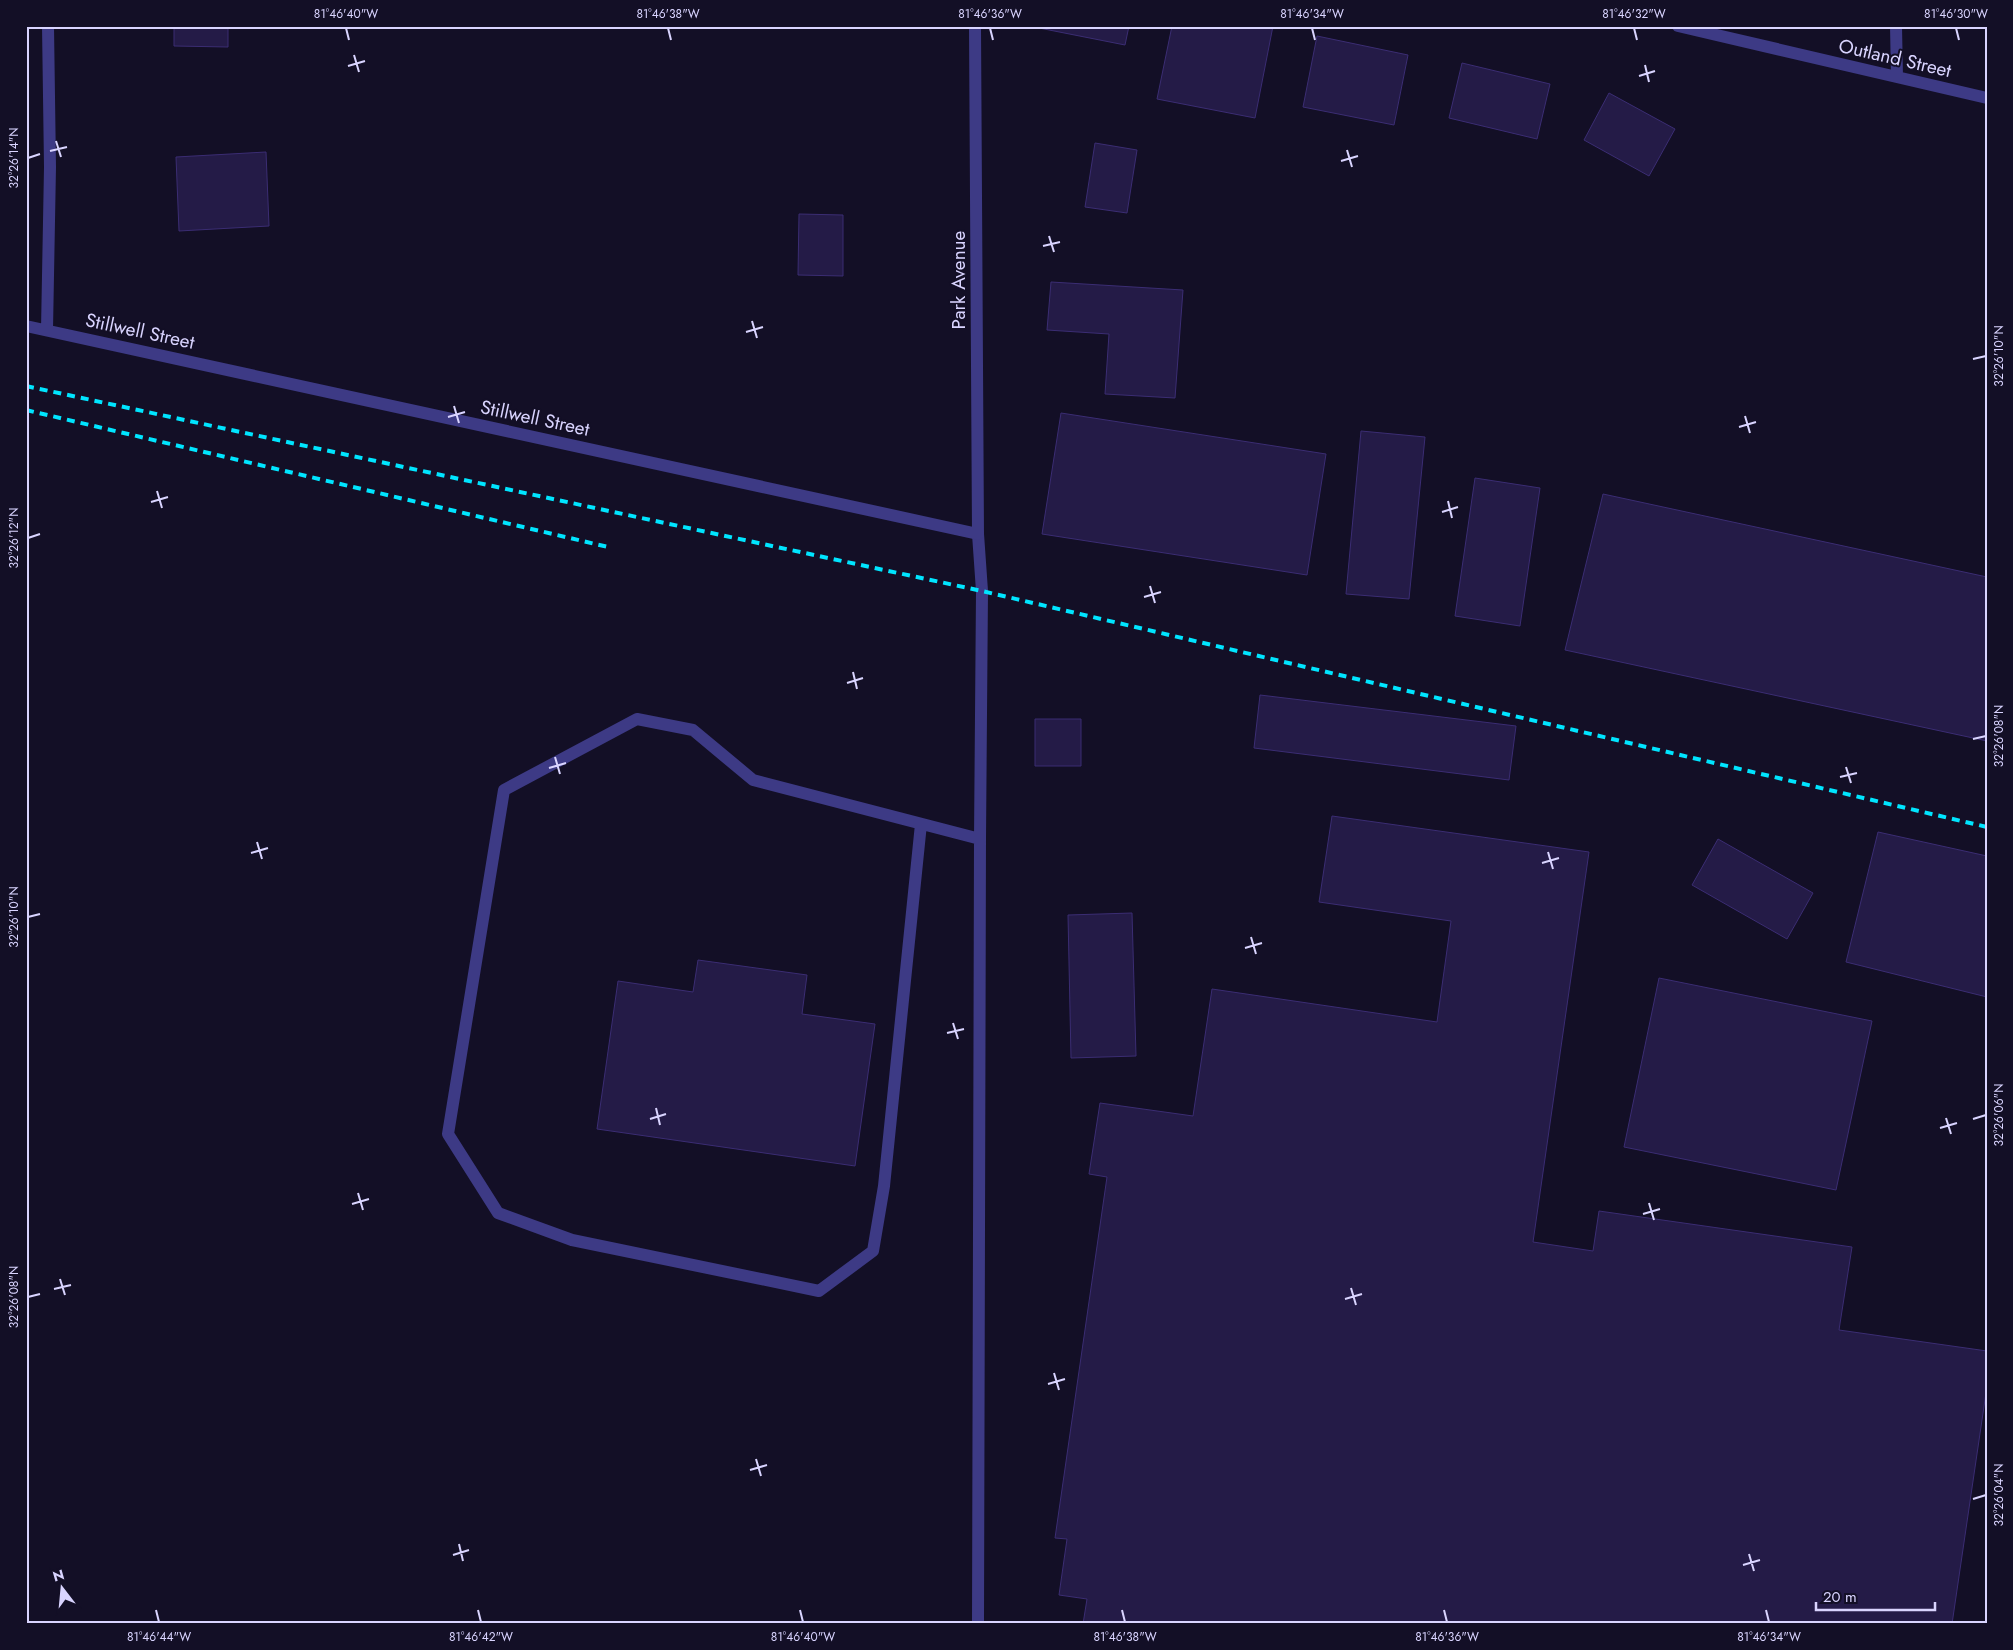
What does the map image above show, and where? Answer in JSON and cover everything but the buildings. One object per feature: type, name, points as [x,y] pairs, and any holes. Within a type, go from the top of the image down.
[{"type":"street","points":[[48,26],[50,167],[48,330]]},
{"type":"street","name":"Park Avenue","points":[[975,26],[978,534],[982,591],[978,1624]]},
{"type":"street","name":"Outland Street","points":[[1678,26],[1987,98]]},
{"type":"street","points":[[1896,26],[1897,77]]},
{"type":"street","name":"Stillwell Street","points":[[26,326],[978,534]]},
{"type":"street","points":[[921,824],[884,1186],[873,1251],[819,1291],[572,1240],[498,1213],[448,1134],[504,790],[637,719],[693,730],[753,780],[980,839]]},
{"type":"railway","points":[[26,386],[982,591],[1987,827]]},
{"type":"railway","points":[[26,410],[608,547]]}]
